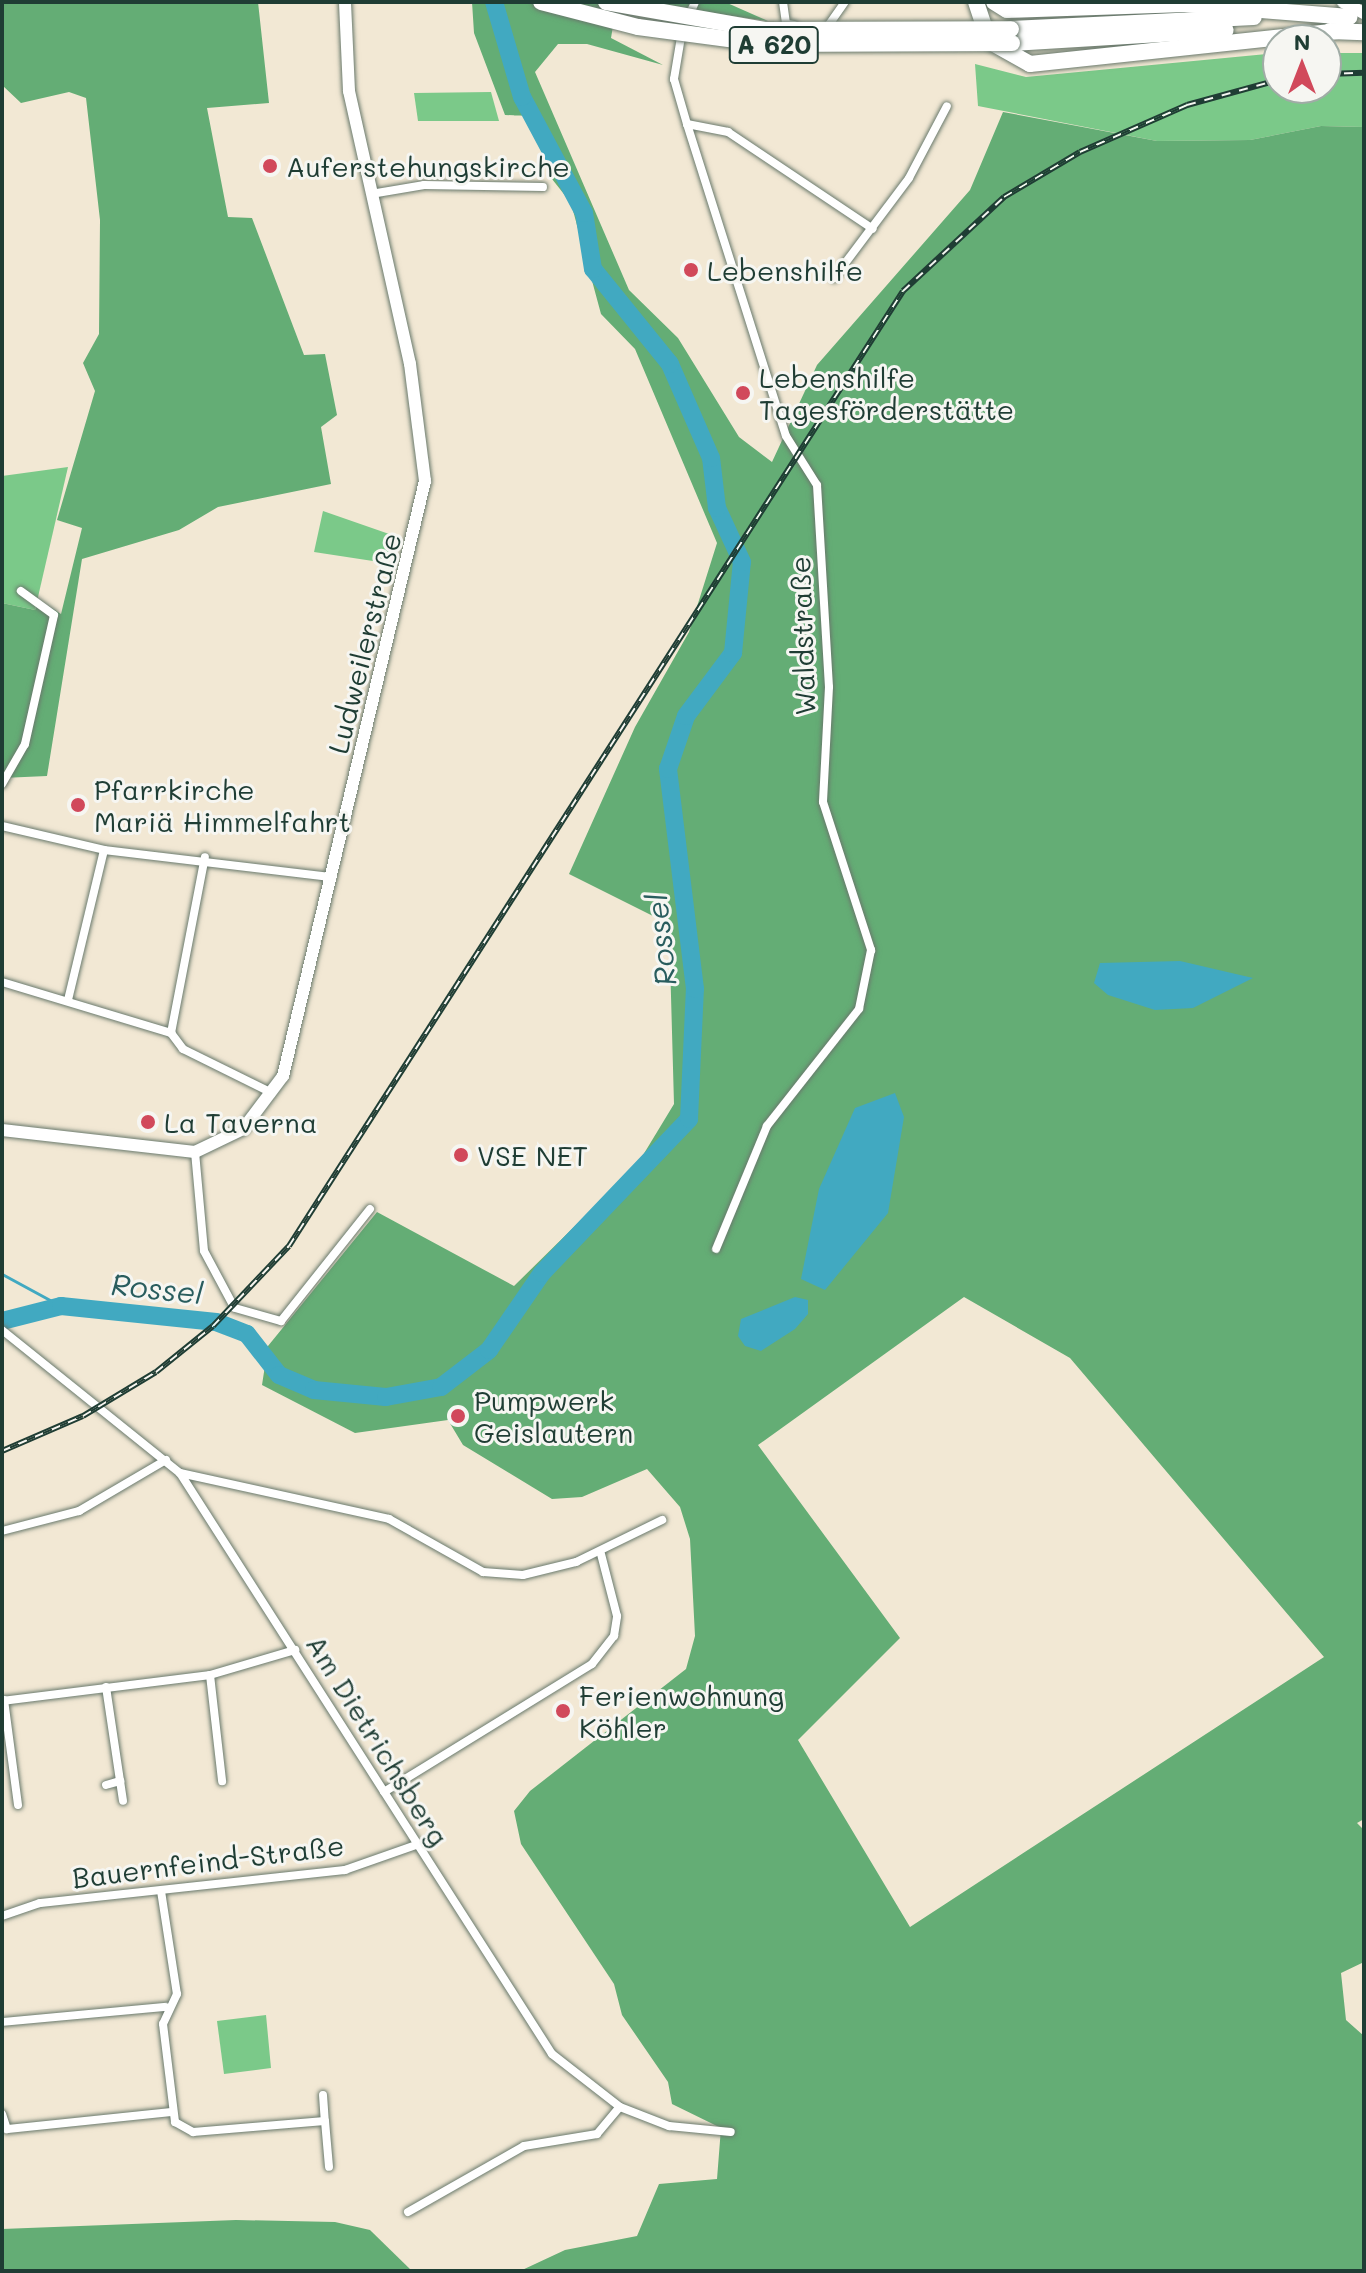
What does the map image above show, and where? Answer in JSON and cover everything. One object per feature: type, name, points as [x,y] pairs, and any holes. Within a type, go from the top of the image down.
[{"type":"highway","name":"A 620","points":[[541,2],[638,27],[766,44],[1011,36],[1352,16]]},
{"type":"highway","name":"A 620","points":[[606,2],[765,30],[1011,36]]},
{"type":"highway","name":"A 620","points":[[976,2],[989,41],[1030,64],[1352,16]]},
{"type":"highway","points":[[994,2],[1007,10],[1185,4],[1352,16]]},
{"type":"highway","name":"A 620","points":[[1352,16],[1364,32]]},
{"type":"main road","name":"Ludweilerstraße","points":[[195,1152],[243,1129],[273,1093],[293,1043],[425,481],[416,394],[344,58],[345,2]]},
{"type":"main road","points":[[2,1130],[195,1152]]},
{"type":"street","name":"Waldstraße","points":[[695,2],[674,57],[687,124],[786,436],[817,485],[829,687],[823,802],[871,950],[859,1009],[767,1126],[716,1249]]},
{"type":"street","points":[[783,2],[786,24],[832,26],[845,2]]},
{"type":"street","points":[[834,278],[873,229],[947,106]]},
{"type":"street","points":[[687,124],[728,132],[873,229]]},
{"type":"street","points":[[371,194],[424,185],[543,187]]},
{"type":"street","points":[[2,784],[25,744],[54,615],[21,591]]},
{"type":"street","points":[[2,826],[104,850],[205,857],[332,877]]},
{"type":"street","points":[[68,1000],[104,850]]},
{"type":"street","points":[[171,1033],[205,857]]},
{"type":"street","points":[[2,982],[171,1033],[183,1049],[273,1093]]},
{"type":"street","points":[[195,1152],[204,1251],[234,1307],[281,1321],[370,1209]]},
{"type":"street","name":"Am Dietrichsberg","points":[[3,1331],[180,1473],[552,2054],[620,2107],[669,2126],[731,2132]]},
{"type":"street","points":[[2,1531],[79,1511],[166,1460]]},
{"type":"street","points":[[180,1473],[389,1519],[483,1572],[523,1575],[601,1554],[662,1520]]},
{"type":"street","points":[[384,1792],[592,1664],[614,1636],[617,1616],[601,1554]]},
{"type":"street","points":[[18,1805],[3,1701],[210,1675],[295,1650]]},
{"type":"street","points":[[210,1675],[222,1781]]},
{"type":"street","points":[[106,1687],[123,1801]]},
{"type":"street","points":[[106,1785],[120,1781]]},
{"type":"street","name":"Bauernfeind-Straße","points":[[2,1916],[40,1903],[345,1870],[419,1844]]},
{"type":"street","points":[[2,2022],[165,2007],[177,1994],[161,1891]]},
{"type":"street","points":[[165,2007],[175,2122],[193,2132],[325,2121]]},
{"type":"street","points":[[323,2095],[329,2167]]},
{"type":"street","points":[[408,2212],[524,2146],[597,2134],[620,2107]]},
{"type":"street","points":[[2,2114],[6,2125],[172,2112]]},
{"type":"green space","points":[[2,2],[258,2],[269,103],[207,108],[228,217],[252,218],[304,355],[325,354],[337,415],[321,427],[331,484],[218,507],[179,530],[82,559],[47,776],[2,778],[2,603],[35,610],[39,600],[61,614],[82,528],[57,520],[95,391],[83,363],[99,334],[100,220],[86,98],[69,92],[21,103],[2,85]]},
{"type":"green space","points":[[472,2],[617,2],[611,38],[663,65],[587,44],[558,44],[535,72],[629,290],[678,338],[739,437],[772,462],[817,365],[970,190],[1003,112],[1157,141],[1250,140],[1321,126],[1364,127],[1364,1819],[1357,1823],[1364,1830],[1364,1962],[1341,1973],[1346,2020],[1364,2036],[1364,2271],[520,2271],[565,2250],[637,2236],[659,2184],[717,2179],[721,2128],[672,2104],[668,2082],[622,2015],[614,1984],[521,1844],[514,1811],[530,1791],[686,1669],[695,1636],[690,1539],[680,1507],[647,1469],[582,1497],[552,1499],[463,1445],[448,1420],[355,1433],[262,1385],[268,1346],[377,1212],[514,1286],[637,1165],[674,1104],[669,924],[569,874],[635,727],[689,632],[717,543],[635,349],[601,314],[571,203],[552,179],[539,127],[531,116],[505,115],[474,33]],"holes":[[[964,1297],[1070,1358],[1324,1657],[910,1927],[798,1740],[900,1638],[758,1445]]]},
{"type":"green space","points":[[641,2],[725,2],[768,21],[661,6]]},
{"type":"green space","points":[[1342,53],[1364,53],[1364,127],[1321,126],[1250,140],[1157,141],[978,106],[975,64],[1026,77],[1262,55],[1262,104],[1342,104]]},
{"type":"green space","points":[[491,92],[499,121],[418,121],[414,93]]},
{"type":"green space","points":[[68,467],[35,610],[2,603],[2,476]]},
{"type":"green space","points":[[323,511],[392,535],[386,563],[314,552]]},
{"type":"green space","points":[[266,2015],[271,2068],[224,2074],[217,2021]]},
{"type":"green space","points":[[236,2220],[335,2222],[370,2230],[412,2271],[2,2271],[2,2229]]},
{"type":"water","points":[[1180,961],[1253,978],[1193,1008],[1155,1010],[1108,995],[1094,983],[1100,963]]},
{"type":"water","points":[[895,1093],[904,1117],[888,1213],[825,1290],[801,1279],[819,1189],[855,1108]]},
{"type":"water","points":[[795,1297],[808,1300],[808,1314],[795,1329],[761,1351],[745,1346],[738,1336],[741,1319]]},
{"type":"waterway","name":"Rossel","points":[[2,1321],[61,1306],[216,1322],[247,1334],[279,1375],[314,1390],[386,1397],[441,1387],[489,1350],[542,1273],[689,1119],[695,989],[668,769],[686,716],[733,653],[742,562],[717,508],[711,458],[670,364],[593,269],[584,213],[522,97],[494,2]]},
{"type":"waterway","points":[[2,1274],[61,1306]]},
{"type":"railway","points":[[1342,74],[1364,73]]},
{"type":"railway","points":[[2,1451],[83,1416],[156,1372],[213,1326],[289,1246],[903,291],[1004,197],[1080,152],[1187,105],[1262,84]]},
{"type":"place","name":"Auferstehungskirche","points":[[270,166]]},
{"type":"place","name":"Lebenshilfe","points":[[691,270]]},
{"type":"place","name":"Lebenshilfe Tagesförderstätte","points":[[743,393]]},
{"type":"place","name":"Pfarrkirche Mariä Himmelfahrt","points":[[78,805]]},
{"type":"place","name":"La Taverna","points":[[148,1122]]},
{"type":"place","name":"VSE NET","points":[[461,1155]]},
{"type":"place","name":"Pumpwerk Geislautern","points":[[458,1416]]},
{"type":"place","name":"Ferienwohnung Köhler","points":[[563,1711]]}]
